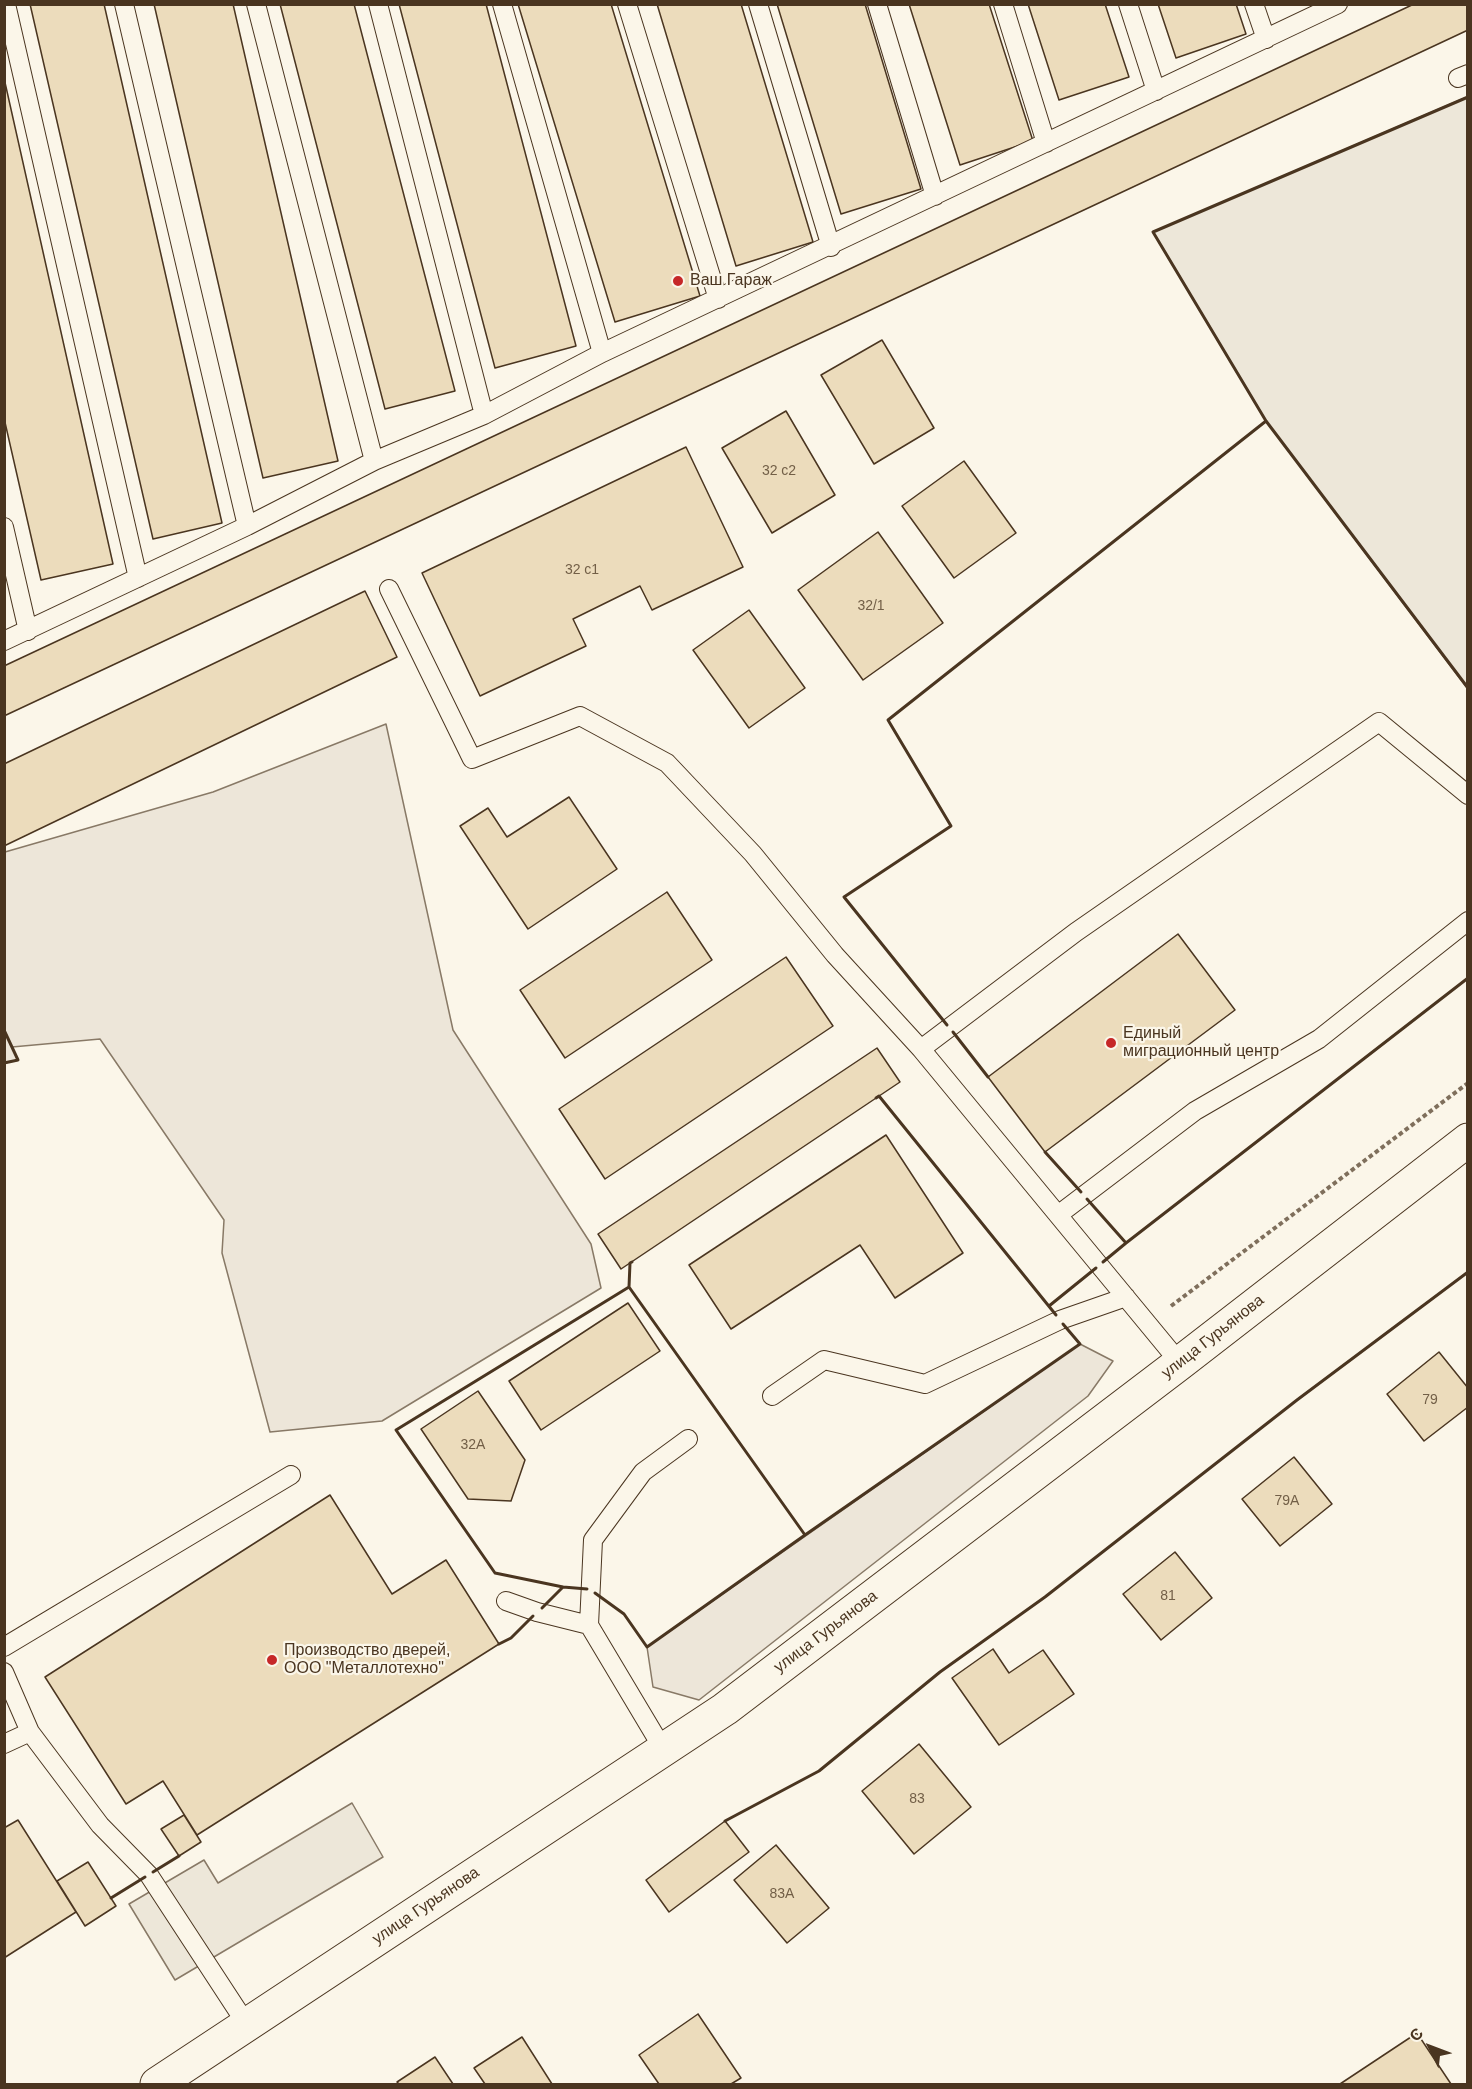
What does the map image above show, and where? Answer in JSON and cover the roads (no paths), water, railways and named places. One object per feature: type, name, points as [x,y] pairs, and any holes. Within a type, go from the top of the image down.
[{"type":"street","name":"улица Гурьянова","points":[[157,2085],[725,1708],[1180,1363],[1467,1140]]},
{"type":"lane","points":[[6,4],[138,578]]},
{"type":"lane","points":[[124,4],[247,526]]},
{"type":"lane","points":[[256,4],[374,461]]},
{"type":"lane","points":[[378,4],[484,415]]},
{"type":"lane","points":[[502,4],[602,353]]},
{"type":"lane","points":[[627,4],[718,299]]},
{"type":"lane","points":[[758,4],[831,246]]},
{"type":"lane","points":[[878,4],[935,196]]},
{"type":"lane","points":[[1003,4],[1046,144]]},
{"type":"lane","points":[[1128,4],[1156,91]]},
{"type":"lane","points":[[1254,4],[1266,39]]},
{"type":"lane","points":[[4,641],[247,526],[374,461],[484,415],[602,353],[1338,4]]},
{"type":"lane","points":[[4,527],[28,631]]},
{"type":"lane","points":[[389,589],[472,759],[580,716],[667,763],[753,854],[836,955],[921,1048],[1180,1363]]},
{"type":"lane","points":[[921,1048],[1076,932],[1379,722],[1467,795]]},
{"type":"lane","points":[[1058,1215],[1195,1111],[1319,1039],[1467,921]]},
{"type":"lane","points":[[772,1396],[824,1360],[925,1384],[1059,1320],[1126,1297]]},
{"type":"lane","points":[[663,1749],[589,1624],[593,1540],[643,1472],[688,1439]]},
{"type":"lane","points":[[4,1647],[291,1475]]},
{"type":"lane","points":[[506,1601],[537,1612],[589,1624]]},
{"type":"lane","points":[[4,1671],[30,1732],[100,1825],[149,1875],[247,2025]]},
{"type":"lane","points":[[4,1744],[30,1732]]},
{"type":"place","name":"Ваш Гараж","points":[[678,281]]},
{"type":"place","name":"Единый миграционный центр","points":[[1111,1043]]},
{"type":"place","name":"Производство дверей, ООО \"Металлотехно\"","points":[[272,1660]]}]
